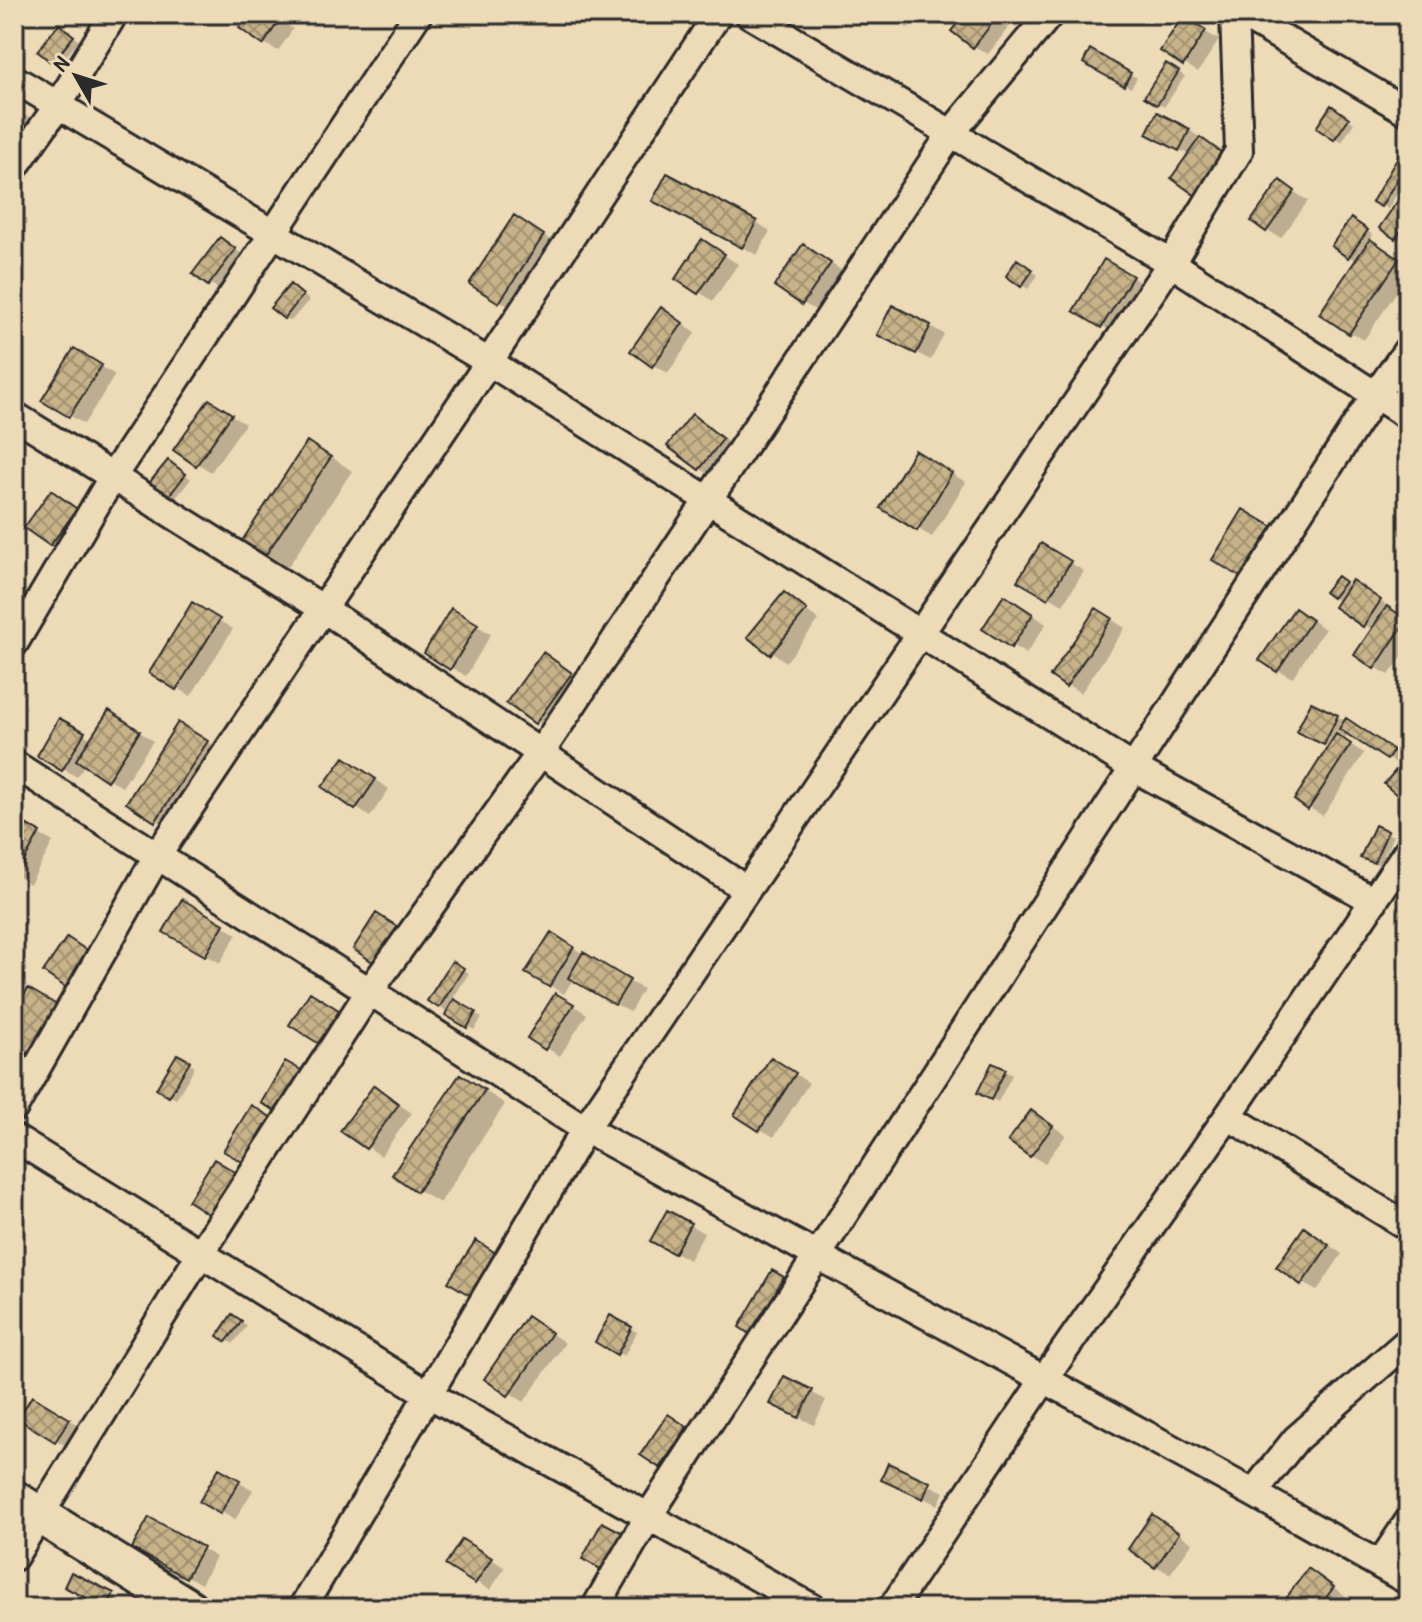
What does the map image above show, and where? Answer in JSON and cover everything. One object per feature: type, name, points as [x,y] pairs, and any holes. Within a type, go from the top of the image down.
[{"type":"street","points":[[14,168],[57,107],[114,14]]},
{"type":"street","points":[[14,644],[113,476],[418,14]]},
{"type":"street","points":[[14,1108],[157,856],[718,14]]},
{"type":"street","points":[[749,14],[1171,263],[1374,397],[1408,416]]},
{"type":"street","points":[[14,1557],[26,1508],[201,1253],[369,992],[541,752],[952,132],[1050,14]]},
{"type":"street","points":[[302,1608],[585,1129],[1171,263],[1239,151],[1234,14]]},
{"type":"street","points":[[1241,14],[1408,112]]},
{"type":"street","points":[[14,79],[489,362],[1132,767],[1390,891]]},
{"type":"street","points":[[595,1608],[648,1517],[1132,767],[1408,349]]},
{"type":"street","points":[[14,415],[322,608],[747,890]]},
{"type":"street","points":[[14,764],[585,1129],[1253,1493],[1408,1581]]},
{"type":"street","points":[[892,1608],[1043,1381],[1390,891],[1408,850]]},
{"type":"street","points":[[1228,1116],[1408,1227]]},
{"type":"street","points":[[14,1138],[428,1394],[813,1608]]},
{"type":"street","points":[[1253,1493],[1296,1439],[1408,1341]]},
{"type":"street","points":[[26,1508],[189,1608]]},
{"type":"street","points":[[1380,1564],[1408,1522]]},
{"type":"building","points":[[249,14],[273,14],[280,19],[263,45],[239,28]]},
{"type":"building","points":[[965,14],[999,14],[973,48],[951,31]]},
{"type":"building","points":[[1183,16],[1206,30],[1183,66],[1160,51]]},
{"type":"building","points":[[59,24],[74,36],[52,63],[37,51]]},
{"type":"building","points":[[1090,49],[1131,73],[1124,86],[1083,63]]},
{"type":"building","points":[[1166,63],[1179,71],[1157,105],[1144,97]]},
{"type":"building","points":[[1331,105],[1349,118],[1334,140],[1316,128]]},
{"type":"building","points":[[1157,112],[1190,129],[1179,151],[1146,134]]},
{"type":"building","points":[[1200,137],[1225,155],[1196,196],[1171,178]]},
{"type":"building","points":[[1403,148],[1408,150],[1408,161],[1381,207],[1372,202]]},
{"type":"building","points":[[667,173],[757,221],[742,248],[652,201]]},
{"type":"building","points":[[1280,180],[1295,191],[1266,232],[1251,221]]},
{"type":"building","points":[[1408,186],[1408,221],[1395,239],[1379,228]]},
{"type":"building","points":[[514,215],[544,235],[499,303],[469,284]]},
{"type":"building","points":[[1351,218],[1368,230],[1348,258],[1331,246]]},
{"type":"building","points":[[220,237],[236,249],[208,286],[192,274]]},
{"type":"building","points":[[702,239],[725,254],[698,294],[675,279]]},
{"type":"building","points":[[1370,239],[1399,259],[1349,334],[1319,314]]},
{"type":"building","points":[[803,244],[831,263],[802,305],[774,286]]},
{"type":"building","points":[[1017,259],[1033,270],[1021,287],[1006,276]]},
{"type":"building","points":[[1104,259],[1133,276],[1101,328],[1073,311]]},
{"type":"building","points":[[290,284],[303,295],[284,319],[270,308]]},
{"type":"building","points":[[892,305],[931,325],[916,354],[877,335]]},
{"type":"building","points":[[661,307],[683,323],[652,367],[630,351]]},
{"type":"building","points":[[74,348],[102,365],[69,417],[41,401]]},
{"type":"building","points":[[209,399],[232,414],[196,466],[173,450]]},
{"type":"building","points":[[692,414],[723,439],[699,470],[667,446]]},
{"type":"building","points":[[307,441],[331,457],[265,556],[242,541]]},
{"type":"building","points":[[915,450],[952,473],[917,531],[880,508]]},
{"type":"building","points":[[168,460],[186,474],[168,497],[149,483]]},
{"type":"building","points":[[51,490],[77,509],[50,546],[24,528]]},
{"type":"building","points":[[1243,509],[1273,527],[1242,578],[1212,560]]},
{"type":"building","points":[[1041,543],[1071,561],[1048,599],[1017,581]]},
{"type":"building","points":[[1337,576],[1345,582],[1332,598],[1324,592]]},
{"type":"building","points":[[1352,580],[1381,600],[1363,627],[1334,607]]},
{"type":"building","points":[[784,592],[807,610],[770,655],[747,637]]},
{"type":"building","points":[[1004,595],[1033,614],[1011,648],[982,629]]},
{"type":"building","points":[[192,602],[220,619],[176,690],[149,673]]},
{"type":"building","points":[[1387,606],[1407,620],[1374,669],[1354,655]]},
{"type":"building","points":[[451,608],[478,624],[450,670],[424,653]]},
{"type":"building","points":[[1096,608],[1112,618],[1066,687],[1050,676]]},
{"type":"building","points":[[1295,608],[1312,620],[1277,672],[1259,660]]},
{"type":"building","points":[[543,652],[572,673],[535,724],[506,703]]},
{"type":"building","points":[[1311,702],[1338,715],[1324,745],[1296,732]]},
{"type":"building","points":[[109,710],[140,731],[107,781],[76,760]]},
{"type":"building","points":[[59,718],[85,732],[62,771],[37,756]]},
{"type":"building","points":[[1346,718],[1394,750],[1387,760],[1339,729]]},
{"type":"building","points":[[178,722],[208,741],[155,822],[126,803]]},
{"type":"building","points":[[1336,734],[1351,744],[1308,810],[1294,800]]},
{"type":"building","points":[[1408,756],[1408,799],[1405,802],[1384,784]]},
{"type":"building","points":[[344,757],[376,779],[355,810],[322,787]]},
{"type":"building","points":[[14,818],[40,832],[15,878],[14,878]]},
{"type":"building","points":[[1375,825],[1388,831],[1374,863],[1360,858]]},
{"type":"building","points":[[182,899],[224,924],[205,956],[163,932]]},
{"type":"building","points":[[376,913],[403,930],[379,966],[353,949]]},
{"type":"building","points":[[551,932],[574,947],[549,987],[525,973]]},
{"type":"building","points":[[67,937],[95,956],[71,991],[43,972]]},
{"type":"building","points":[[583,952],[630,980],[615,1005],[568,978]]},
{"type":"building","points":[[452,961],[464,968],[439,1008],[427,1001]]},
{"type":"building","points":[[28,988],[57,1005],[28,1054],[14,1046],[14,1013]]},
{"type":"building","points":[[310,992],[342,1012],[321,1045],[289,1025]]},
{"type":"building","points":[[555,993],[574,1004],[545,1050],[527,1038]]},
{"type":"building","points":[[454,999],[476,1012],[467,1028],[445,1015]]},
{"type":"building","points":[[177,1054],[190,1061],[169,1097],[156,1089]]},
{"type":"building","points":[[771,1057],[796,1073],[759,1131],[734,1115]]},
{"type":"building","points":[[285,1061],[308,1074],[285,1116],[261,1103]]},
{"type":"building","points":[[992,1063],[1006,1069],[991,1100],[977,1093]]},
{"type":"building","points":[[460,1074],[485,1090],[417,1192],[392,1175]]},
{"type":"building","points":[[374,1085],[399,1104],[366,1149],[340,1131]]},
{"type":"building","points":[[251,1105],[274,1119],[246,1164],[223,1151]]},
{"type":"building","points":[[1031,1110],[1053,1126],[1030,1157],[1008,1141]]},
{"type":"building","points":[[214,1159],[240,1175],[213,1217],[188,1201]]},
{"type":"building","points":[[667,1210],[691,1223],[674,1254],[650,1241]]},
{"type":"building","points":[[1304,1227],[1329,1245],[1301,1285],[1276,1267]]},
{"type":"building","points":[[476,1240],[497,1254],[469,1295],[448,1282]]},
{"type":"building","points":[[772,1270],[784,1277],[751,1335],[739,1327]]},
{"type":"building","points":[[232,1314],[242,1321],[226,1342],[217,1336]]},
{"type":"building","points":[[610,1315],[632,1327],[617,1355],[595,1342]]},
{"type":"building","points":[[527,1316],[552,1333],[508,1396],[484,1379]]},
{"type":"building","points":[[784,1376],[813,1390],[799,1418],[770,1404]]},
{"type":"building","points":[[32,1396],[70,1419],[55,1442],[18,1419]]},
{"type":"building","points":[[668,1414],[687,1427],[660,1468],[640,1455]]},
{"type":"building","points":[[888,1463],[930,1482],[923,1499],[881,1480]]},
{"type":"building","points":[[219,1468],[240,1480],[220,1514],[199,1502]]},
{"type":"building","points":[[1152,1514],[1179,1533],[1155,1568],[1128,1549]]},
{"type":"building","points":[[149,1517],[203,1547],[186,1578],[132,1548]]},
{"type":"building","points":[[602,1522],[627,1535],[606,1572],[582,1559]]},
{"type":"building","points":[[462,1539],[492,1558],[475,1584],[445,1565]]},
{"type":"building","points":[[1308,1568],[1334,1587],[1318,1608],[1285,1608],[1281,1605]]},
{"type":"building","points":[[71,1572],[114,1593],[106,1608],[64,1587]]}]
